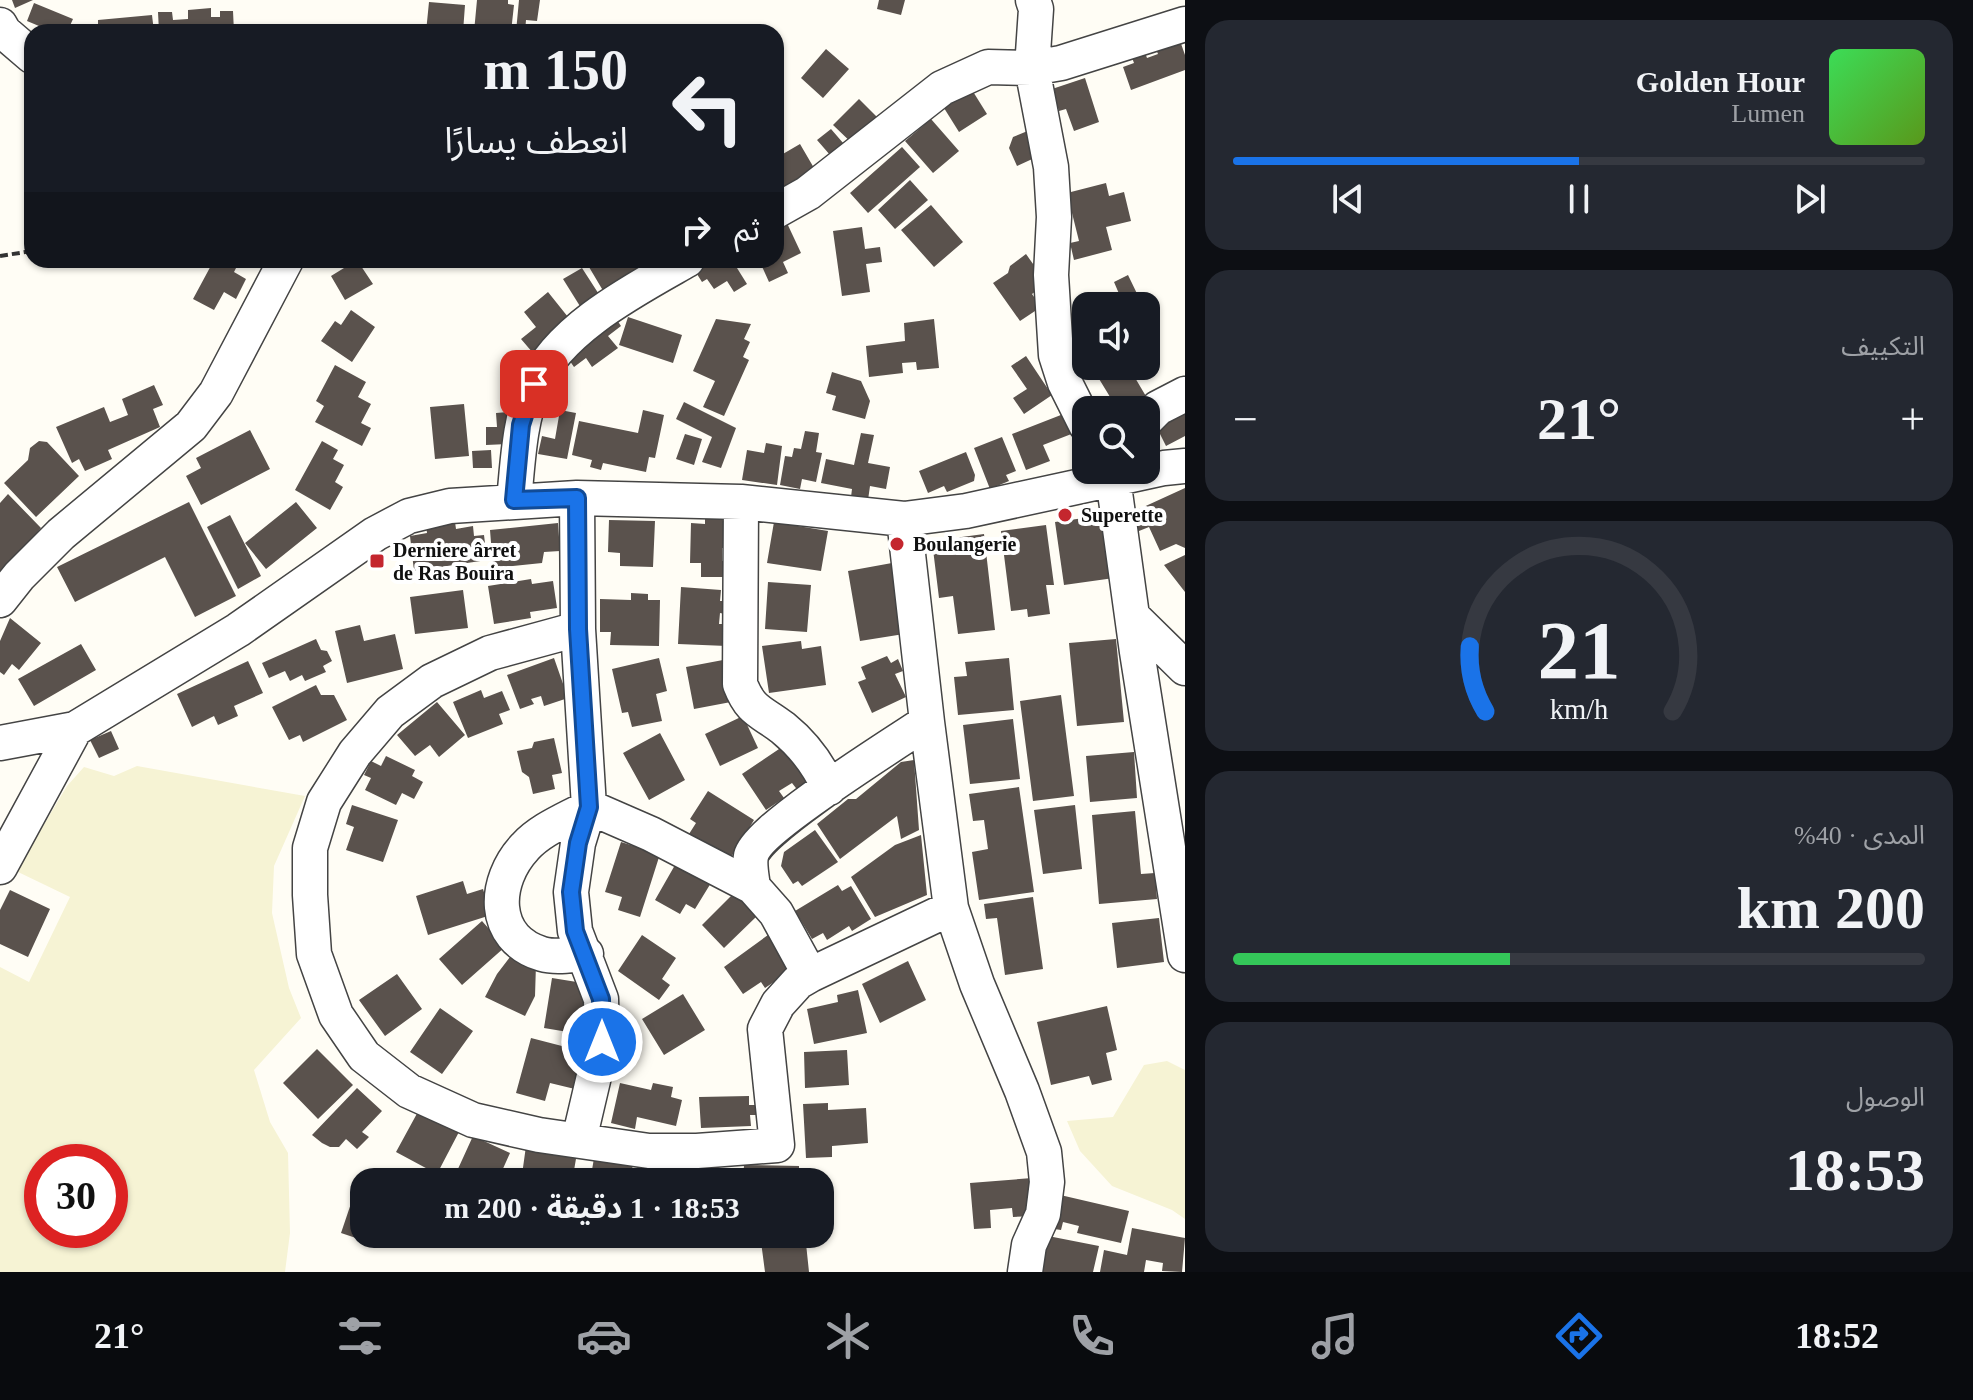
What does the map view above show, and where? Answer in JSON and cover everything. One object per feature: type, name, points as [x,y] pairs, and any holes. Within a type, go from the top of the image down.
[{"type":"street","points":[[1033,0],[1036,9],[1032,68],[1051,167],[1054,217],[1051,275],[1056,355],[1072,397]]},
{"type":"street","points":[[784,206],[819,185],[942,88],[988,67],[1032,68],[1061,63],[1185,24]]},
{"type":"street","points":[[0,25],[24,49]]},
{"type":"street","points":[[0,600],[61,534],[191,426],[216,393],[282,268]]},
{"type":"street","points":[[514,500],[521,425],[534,384],[562,346],[613,301],[673,268]]},
{"type":"street","points":[[1160,407],[1185,394]]},
{"type":"street","points":[[1160,468],[1185,466]]},
{"type":"street","points":[[0,743],[75,729],[238,630],[375,534],[409,516],[436,509],[514,500],[577,498],[741,502],[904,519],[966,511],[1072,484]]},
{"type":"street","points":[[1115,484],[1185,955]]},
{"type":"street","points":[[577,498],[578,629],[589,807],[578,843],[571,892],[575,931],[601,999],[602,1042],[579,1140]]},
{"type":"street","points":[[741,502],[740,684],[748,704],[799,742],[818,765],[829,788]]},
{"type":"street","points":[[904,519],[951,908],[977,984],[1044,1152],[1047,1182],[1043,1214],[1029,1245],[1025,1272]]},
{"type":"street","points":[[1133,617],[1185,668]]},
{"type":"street","points":[[578,629],[490,653],[432,681],[390,712],[355,753],[324,802],[310,848],[314,954],[336,1015],[364,1056],[409,1091],[473,1120],[539,1135],[649,1151],[777,1145],[765,1029],[778,1004],[798,982],[810,975],[951,908]]},
{"type":"street","points":[[753,887],[751,856],[760,841],[829,788],[927,722]]},
{"type":"street","points":[[0,867],[75,729]]},
{"type":"street","points":[[589,807],[651,834],[753,887],[776,913],[810,975]]},
{"type":"street","points":[[586,954],[558,957],[540,953],[520,941],[508,929],[501,911],[501,889],[510,867],[526,846],[542,833],[589,807]]},
{"type":"path","points":[[0,256],[24,252]]},
{"type":"shaded area","points":[[137,766],[305,796],[274,866],[272,913],[289,988],[301,1018],[254,1070],[270,1122],[288,1153],[290,1233],[285,1272],[0,1272],[0,967],[29,982],[70,897],[16,871],[67,786],[84,767],[114,776]]},
{"type":"shaded area","points":[[1167,1061],[1185,1070],[1185,1219],[1172,1210],[1112,1186],[1080,1151],[1067,1121],[1113,1117],[1144,1065]]},
{"type":"building","points":[[12,0],[33,0],[15,8]]},
{"type":"building","points":[[477,0],[508,0],[508,4],[514,5],[512,24],[475,24]]},
{"type":"building","points":[[519,0],[540,0],[537,21],[526,20],[526,24],[517,24]]},
{"type":"building","points":[[879,0],[905,0],[901,15],[877,9]]},
{"type":"building","points":[[429,2],[465,5],[464,24],[427,24]]},
{"type":"building","points":[[34,3],[73,19],[71,24],[34,24],[27,21]]},
{"type":"building","points":[[211,8],[211,17],[220,17],[220,11],[233,11],[234,24],[159,24],[158,12],[172,12],[173,20],[188,19],[188,10]]},
{"type":"building","points":[[152,15],[153,24],[98,24],[98,20]]},
{"type":"building","points":[[1179,38],[1185,55],[1185,70],[1131,90],[1123,67],[1134,63],[1131,55],[1144,50],[1147,58],[1158,54],[1155,47]]},
{"type":"building","points":[[826,49],[849,69],[823,98],[801,78]]},
{"type":"building","points":[[1085,78],[1099,122],[1074,131],[1066,109],[1059,111],[1052,89]]},
{"type":"building","points":[[972,90],[987,114],[959,132],[944,108]]},
{"type":"building","points":[[859,99],[881,121],[856,147],[833,125]]},
{"type":"building","points":[[931,119],[959,151],[933,173],[905,141]]},
{"type":"building","points":[[831,129],[850,151],[837,163],[817,140]]},
{"type":"building","points":[[1030,130],[1041,155],[1017,166],[1009,148],[1013,137]]},
{"type":"building","points":[[800,144],[814,168],[789,184],[793,190],[784,195],[784,153]]},
{"type":"building","points":[[902,147],[920,167],[868,213],[850,193]]},
{"type":"building","points":[[910,180],[928,200],[895,229],[878,210]]},
{"type":"building","points":[[1106,183],[1109,196],[1124,192],[1131,221],[1106,227],[1112,250],[1074,260],[1070,243],[1079,241],[1067,193]]},
{"type":"building","points":[[931,205],[963,242],[934,267],[901,230]]},
{"type":"building","points":[[784,222],[801,253],[784,262]]},
{"type":"building","points":[[862,227],[865,249],[880,247],[882,262],[866,264],[870,292],[842,296],[833,231]]},
{"type":"building","points":[[1026,254],[1038,271],[1040,288],[1032,294],[1041,307],[1020,321],[993,283]]},
{"type":"building","points":[[784,264],[788,273],[769,282],[763,268],[784,268]]},
{"type":"building","points":[[210,268],[236,268],[234,272],[246,279],[236,299],[224,292],[214,310],[193,299]]},
{"type":"building","points":[[344,268],[362,268],[373,284],[345,300],[331,276]]},
{"type":"building","points":[[582,268],[602,299],[583,311],[563,279]]},
{"type":"building","points":[[590,268],[643,268],[645,271],[605,294]]},
{"type":"building","points":[[700,268],[737,268],[747,284],[734,292],[727,281],[714,289],[707,279],[702,282],[695,271]]},
{"type":"building","points":[[1128,275],[1136,292],[1118,292],[1114,282]]},
{"type":"building","points":[[548,292],[572,322],[533,353],[521,339],[536,327],[524,312]]},
{"type":"building","points":[[351,310],[375,327],[352,362],[321,341],[335,321],[341,325]]},
{"type":"building","points":[[615,317],[621,326],[608,336],[618,348],[592,367],[586,358],[574,367],[565,354]]},
{"type":"building","points":[[628,317],[682,335],[673,363],[619,345]]},
{"type":"building","points":[[716,319],[751,324],[744,339],[750,342],[743,357],[749,360],[724,416],[703,407],[715,381],[693,371]]},
{"type":"building","points":[[934,319],[939,368],[917,370],[916,362],[902,363],[903,373],[869,377],[866,346],[905,341],[904,323]]},
{"type":"building","points":[[1026,356],[1052,395],[1024,414],[1013,398],[1027,389],[1011,366]]},
{"type":"building","points":[[335,365],[366,382],[358,397],[371,404],[361,423],[371,428],[362,446],[315,422],[324,406],[316,401]]},
{"type":"building","points":[[832,372],[861,381],[870,401],[865,419],[832,410],[836,396],[826,393]]},
{"type":"building","points":[[1100,380],[1136,380],[1146,396],[1109,396]]},
{"type":"building","points":[[154,385],[163,405],[153,409],[160,427],[108,450],[112,459],[85,471],[79,459],[72,463],[56,427],[104,407],[110,422],[128,415],[122,399]]},
{"type":"building","points":[[684,402],[736,428],[721,468],[702,462],[712,437],[676,419]]},
{"type":"building","points":[[464,404],[469,456],[435,459],[430,407]]},
{"type":"building","points":[[560,410],[576,413],[567,459],[538,454],[542,436],[555,439]]},
{"type":"building","points":[[643,410],[664,415],[655,458],[649,457],[646,472],[603,463],[601,470],[590,467],[592,460],[572,455],[579,421],[638,433]]},
{"type":"building","points":[[508,412],[508,444],[486,445],[486,427],[497,427],[496,413]]},
{"type":"building","points":[[1185,412],[1185,436],[1166,446],[1160,434],[1160,424]]},
{"type":"building","points":[[1066,413],[1072,428],[1072,434],[1043,445],[1050,461],[1026,470],[1012,434]]},
{"type":"building","points":[[250,430],[270,469],[201,505],[186,476],[201,468],[196,458]]},
{"type":"building","points":[[805,431],[819,433],[816,452],[822,453],[816,482],[802,479],[800,489],[780,485],[785,456],[792,457],[794,448],[801,449]]},
{"type":"building","points":[[861,433],[874,435],[868,463],[890,467],[886,489],[870,486],[868,500],[851,497],[852,489],[821,483],[826,459],[854,465]]},
{"type":"building","points":[[685,434],[702,439],[694,465],[676,459]]},
{"type":"building","points":[[1002,437],[1016,471],[1006,475],[1009,481],[990,489],[974,448]]},
{"type":"building","points":[[39,441],[47,442],[79,476],[36,517],[4,483],[28,460],[30,448]]},
{"type":"building","points":[[322,441],[338,450],[333,459],[344,465],[335,482],[343,487],[330,510],[295,490]]},
{"type":"building","points":[[766,443],[782,446],[777,485],[742,480],[747,450],[764,453]]},
{"type":"building","points":[[491,450],[492,468],[473,468],[472,451]]},
{"type":"building","points":[[966,452],[975,475],[974,481],[947,492],[944,486],[928,493],[919,471]]},
{"type":"building","points":[[1185,488],[1185,548],[1176,544],[1160,551],[1149,527],[1134,533],[1126,515]]},
{"type":"building","points":[[8,494],[41,528],[0,578],[0,503]]},
{"type":"building","points":[[189,502],[236,596],[195,617],[165,557],[75,602],[57,567]]},
{"type":"building","points":[[296,502],[317,528],[266,569],[245,543]]},
{"type":"building","points":[[230,515],[261,576],[238,589],[207,527]]},
{"type":"building","points":[[705,515],[731,516],[730,548],[722,548],[722,561],[729,561],[724,577],[701,577],[701,563],[690,563],[691,523],[705,524]]},
{"type":"building","points":[[1106,515],[1114,578],[1064,585],[1055,522]]},
{"type":"building","points":[[609,520],[655,521],[653,567],[620,566],[620,553],[608,552]]},
{"type":"building","points":[[455,522],[456,529],[473,526],[474,536],[484,535],[487,560],[414,571],[410,536],[427,533],[426,525]]},
{"type":"building","points":[[774,522],[828,531],[821,571],[767,563]]},
{"type":"building","points":[[558,523],[560,551],[544,552],[542,563],[493,568],[490,530]]},
{"type":"building","points":[[1046,525],[1054,585],[1046,585],[1050,614],[1028,617],[1027,609],[1011,611],[1001,531]]},
{"type":"building","points":[[984,534],[995,630],[958,634],[953,596],[939,598],[932,541]]},
{"type":"building","points":[[1185,555],[1185,592],[1164,565]]},
{"type":"building","points":[[892,563],[904,634],[860,641],[848,571]]},
{"type":"building","points":[[531,579],[532,584],[553,581],[557,608],[530,612],[531,618],[494,624],[488,586]]},
{"type":"building","points":[[768,582],[811,585],[807,632],[765,629]]},
{"type":"building","points":[[681,587],[721,590],[720,601],[726,601],[725,614],[720,613],[719,624],[728,624],[727,646],[678,644]]},
{"type":"building","points":[[463,590],[468,628],[415,634],[410,597]]},
{"type":"building","points":[[631,593],[648,594],[648,600],[660,600],[659,646],[610,645],[611,632],[600,632],[600,599],[631,600]]},
{"type":"building","points":[[10,618],[41,643],[19,670],[12,664],[4,675],[0,672],[0,641]]},
{"type":"building","points":[[360,625],[364,641],[395,634],[403,669],[347,683],[335,631]]},
{"type":"building","points":[[316,639],[321,650],[327,651],[332,661],[323,666],[326,672],[305,681],[302,675],[290,681],[285,671],[269,678],[262,663]]},
{"type":"building","points":[[1116,639],[1124,722],[1077,726],[1069,643]]},
{"type":"building","points":[[801,641],[802,649],[821,646],[826,685],[769,693],[762,646]]},
{"type":"building","points":[[81,644],[96,670],[34,706],[18,679]]},
{"type":"building","points":[[887,656],[891,663],[898,659],[903,671],[895,674],[906,697],[872,713],[858,682],[866,679],[861,667]]},
{"type":"building","points":[[554,658],[568,698],[544,706],[541,696],[531,699],[534,704],[520,709],[507,675]]},
{"type":"building","points":[[659,658],[667,691],[656,694],[662,721],[632,727],[628,712],[622,713],[612,669]]},
{"type":"building","points":[[1009,658],[1014,710],[958,715],[954,677],[967,676],[965,662]]},
{"type":"building","points":[[723,660],[731,702],[694,709],[686,667]]},
{"type":"building","points":[[248,661],[263,693],[234,706],[238,716],[218,725],[214,716],[192,727],[177,694]]},
{"type":"building","points":[[316,685],[321,695],[334,695],[347,720],[303,742],[300,735],[289,740],[272,707]]},
{"type":"building","points":[[481,690],[484,698],[502,691],[510,710],[499,714],[503,724],[468,738],[453,702]]},
{"type":"building","points":[[1061,695],[1074,796],[1033,801],[1020,701]]},
{"type":"building","points":[[437,702],[465,735],[439,757],[430,745],[415,756],[397,735]]},
{"type":"building","points":[[743,716],[758,748],[720,766],[705,734]]},
{"type":"building","points":[[1013,719],[1020,779],[970,784],[963,725]]},
{"type":"building","points":[[111,731],[119,749],[99,758],[90,740]]},
{"type":"building","points":[[660,733],[685,780],[649,800],[623,753]]},
{"type":"building","points":[[554,738],[562,773],[552,775],[555,789],[533,794],[529,777],[522,772],[517,751],[532,748],[534,742]]},
{"type":"building","points":[[785,745],[811,784],[799,792],[792,783],[779,791],[784,798],[766,810],[742,774]]},
{"type":"building","points":[[1134,752],[1137,798],[1090,802],[1086,756]]},
{"type":"building","points":[[386,756],[415,770],[412,776],[423,782],[414,799],[402,793],[396,805],[365,790],[371,778],[364,775],[371,761],[381,766]]},
{"type":"building","points":[[914,760],[919,830],[901,839],[897,816],[840,859],[817,824],[848,799],[856,799],[901,762]]},
{"type":"building","points":[[1019,787],[1034,892],[979,900],[972,852],[988,849],[984,820],[973,821],[969,794]]},
{"type":"building","points":[[708,791],[754,820],[730,859],[689,834],[696,823],[690,819]]},
{"type":"building","points":[[352,805],[398,820],[383,862],[346,850],[354,827],[346,824]]},
{"type":"building","points":[[1075,805],[1082,869],[1043,874],[1034,810]]},
{"type":"building","points":[[1135,811],[1141,874],[1155,873],[1157,899],[1099,904],[1092,815]]},
{"type":"building","points":[[815,830],[838,862],[802,886],[798,881],[793,884],[781,866],[784,852]]},
{"type":"building","points":[[921,835],[927,895],[875,917],[851,877],[895,845]]},
{"type":"building","points":[[621,842],[660,854],[640,917],[618,910],[622,897],[605,892]]},
{"type":"building","points":[[679,858],[714,878],[695,909],[686,904],[680,914],[655,900]]},
{"type":"building","points":[[463,881],[467,894],[483,889],[491,915],[428,935],[416,896]]},
{"type":"building","points":[[838,885],[842,891],[851,886],[871,919],[852,931],[849,926],[827,940],[823,933],[812,939],[795,911]]},
{"type":"building","points":[[10,890],[50,909],[28,957],[0,944],[0,910]]},
{"type":"building","points":[[734,893],[757,916],[724,948],[702,925]]},
{"type":"building","points":[[1033,897],[1043,969],[1005,975],[997,918],[986,919],[984,904]]},
{"type":"building","points":[[1159,918],[1164,962],[1117,968],[1112,923]]},
{"type":"building","points":[[482,921],[505,947],[462,985],[439,959]]},
{"type":"building","points":[[642,935],[676,958],[662,979],[670,985],[659,1000],[618,971]]},
{"type":"building","points":[[768,935],[793,969],[765,988],[761,982],[743,994],[724,967]]},
{"type":"building","points":[[513,953],[536,964],[535,996],[525,1016],[485,997]]},
{"type":"building","points":[[908,961],[926,1000],[880,1023],[862,984]]},
{"type":"building","points":[[397,974],[422,1009],[385,1036],[359,1000]]},
{"type":"building","points":[[552,978],[583,983],[586,1035],[544,1028]]},
{"type":"building","points":[[858,990],[867,1033],[814,1044],[807,1009],[838,1002],[837,995]]},
{"type":"building","points":[[683,994],[705,1030],[664,1055],[642,1019]]},
{"type":"building","points":[[1107,1006],[1117,1050],[1106,1053],[1112,1080],[1092,1085],[1089,1076],[1051,1085],[1037,1022]]},
{"type":"building","points":[[440,1008],[473,1031],[442,1074],[410,1052]]},
{"type":"building","points":[[531,1038],[589,1053],[579,1090],[550,1083],[545,1101],[516,1093]]},
{"type":"building","points":[[317,1049],[353,1085],[318,1119],[283,1083]]},
{"type":"building","points":[[847,1050],[849,1085],[805,1088],[804,1052]]},
{"type":"building","points":[[620,1083],[651,1090],[653,1083],[673,1087],[671,1097],[682,1100],[676,1126],[637,1117],[635,1129],[611,1123]]},
{"type":"building","points":[[357,1088],[382,1111],[362,1132],[369,1137],[357,1149],[346,1139],[339,1147],[322,1143],[312,1135]]},
{"type":"building","points":[[749,1096],[749,1105],[760,1105],[760,1115],[750,1115],[751,1126],[701,1128],[699,1097]]},
{"type":"building","points":[[828,1103],[828,1110],[866,1108],[868,1143],[832,1146],[832,1157],[806,1158],[803,1104]]},
{"type":"building","points":[[420,1108],[460,1130],[440,1168],[426,1168],[396,1152]]},
{"type":"building","points":[[473,1136],[510,1153],[503,1168],[458,1168]]},
{"type":"building","points":[[526,1146],[577,1153],[574,1168],[523,1168]]},
{"type":"building","points":[[594,1158],[633,1164],[632,1168],[592,1168]]},
{"type":"building","points":[[744,1165],[799,1166],[799,1168],[744,1168]]},
{"type":"building","points":[[653,1166],[688,1167],[688,1168]]},
{"type":"building","points":[[1032,1178],[1035,1216],[1013,1217],[1012,1208],[990,1210],[991,1228],[974,1229],[970,1183]]},
{"type":"building","points":[[1056,1194],[1129,1211],[1121,1243],[1077,1233],[1079,1226],[1063,1222],[1061,1230],[1048,1228]]},
{"type":"building","points":[[350,1206],[350,1236],[341,1233]]},
{"type":"building","points":[[1132,1228],[1185,1238],[1182,1272],[1162,1271],[1163,1263],[1146,1260],[1144,1272],[1100,1272],[1104,1250],[1127,1255]]},
{"type":"building","points":[[1048,1236],[1099,1246],[1093,1272],[1041,1272]]},
{"type":"building","points":[[762,1248],[806,1248],[809,1272],[765,1272]]},
{"type":"place","name":"Superette","points":[[1065,515]]},
{"type":"place","name":"Boulangerie","points":[[897,544]]},
{"type":"place","name":"Derniere ârret de Ras Bouira","points":[[377,561]]},
{"type":"route","points":[[534,384],[521,425],[514,500],[577,498],[578,629],[589,807],[578,843],[571,892],[575,931],[601,999],[602,1042]]}]
